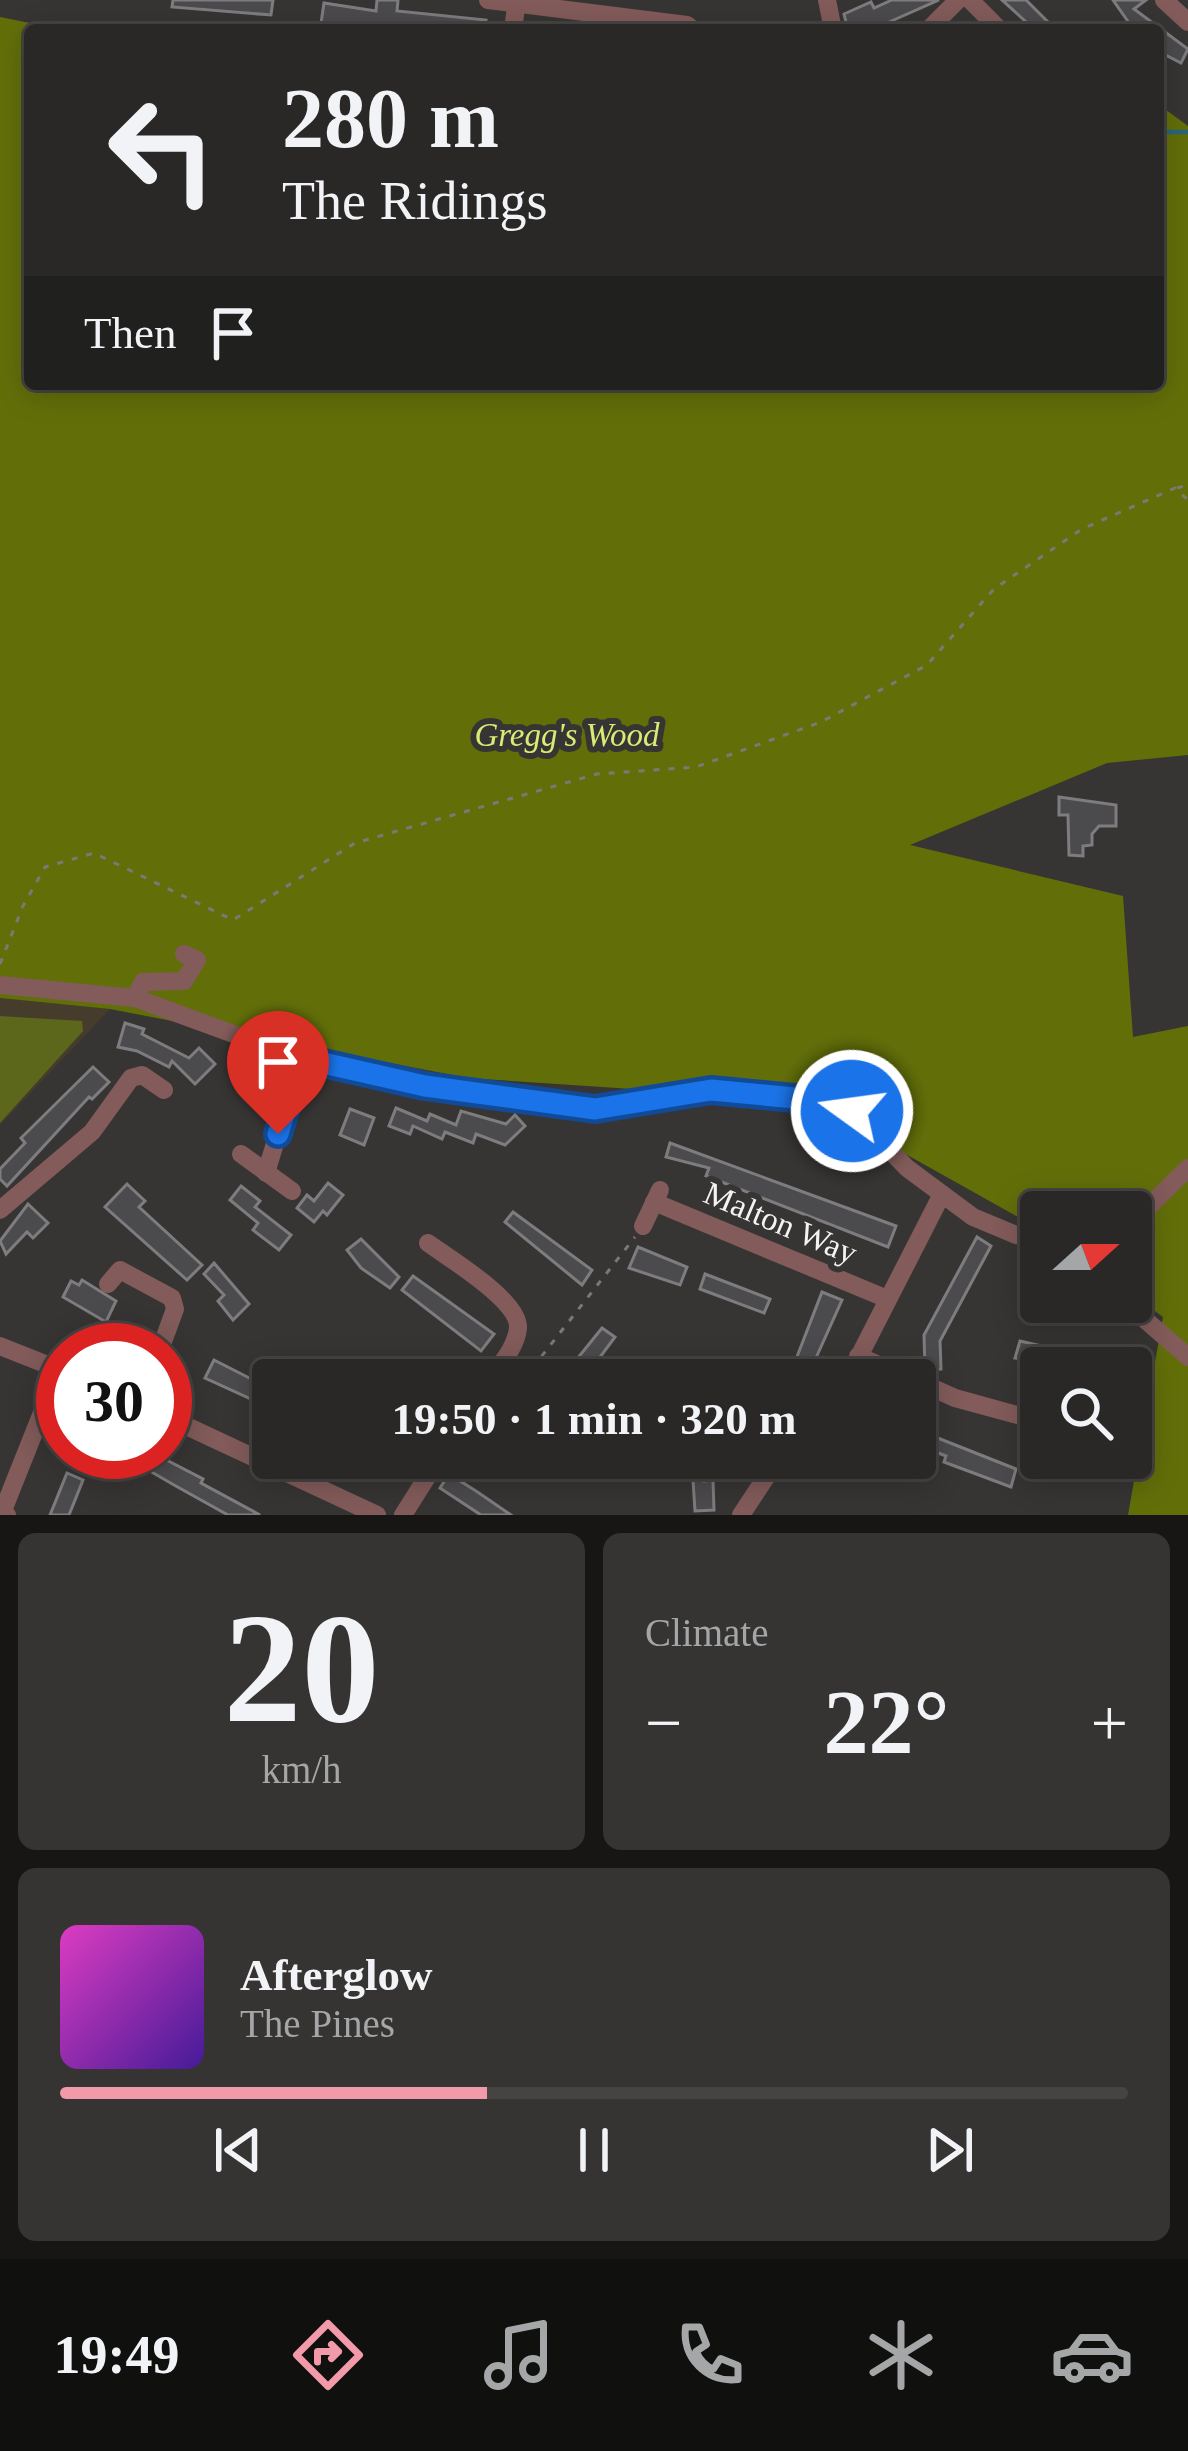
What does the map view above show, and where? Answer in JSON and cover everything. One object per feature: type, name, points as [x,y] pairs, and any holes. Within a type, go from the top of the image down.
[{"type":"street","points":[[488,0],[669,24]]},
{"type":"street","points":[[934,24],[958,0]]},
{"type":"street","points":[[970,0],[994,24]]},
{"type":"street","points":[[1164,0],[1188,22]]},
{"type":"street","points":[[135,998],[143,982],[184,981],[197,960],[184,954]]},
{"type":"street","points":[[0,986],[135,998],[301,1058],[425,1086],[595,1109],[711,1090],[826,1101],[852,1111],[941,1196],[1020,1236]]},
{"type":"street","points":[[266,1173],[301,1058]]},
{"type":"street","points":[[0,1210],[64,1171],[131,1078],[142,1075],[164,1090]]},
{"type":"street","points":[[241,1154],[292,1191]]},
{"type":"street","points":[[1152,1204],[1188,1168]]},
{"type":"street","name":"Malton Way","points":[[643,1226],[657,1196],[885,1298]]},
{"type":"street","name":"Malton Way","points":[[858,1359],[941,1196]]},
{"type":"street","points":[[428,1243],[464,1257],[511,1305],[519,1322],[514,1344],[504,1359]]},
{"type":"street","points":[[117,1269],[174,1301],[171,1323]]},
{"type":"street","points":[[1149,1323],[1188,1358]]},
{"type":"street","points":[[0,1346],[36,1360]]},
{"type":"street","points":[[859,1356],[866,1359]]},
{"type":"street","points":[[936,1389],[1020,1413]]},
{"type":"street","points":[[192,1429],[377,1515]]},
{"type":"street","points":[[3,1514],[36,1432]]},
{"type":"street","points":[[403,1515],[426,1479]]},
{"type":"street","points":[[741,1515],[765,1479]]},
{"type":"street","points":[[736,1483],[754,1495]]},
{"type":"path","points":[[0,964],[22,906],[45,867],[94,853],[232,920],[355,843],[597,774],[696,767],[821,722],[927,665],[994,589],[1082,530],[1188,485]]},
{"type":"path","points":[[1175,488],[1188,500]]},
{"type":"path","points":[[540,1359],[643,1226]]},
{"type":"shaded area","points":[[0,998],[110,1009],[0,1125]]},
{"type":"green space","name":"Gregg's Wood","points":[[0,17],[35,24],[24,24],[24,390],[1164,390],[1164,108],[1188,126],[1188,755],[1107,763],[910,845],[1123,896],[1133,1037],[1188,1026],[1188,1515],[1128,1515],[1134,1479],[1152,1479],[1152,1379],[1163,1317],[1152,1309],[1152,1191],[1020,1191],[1020,1218],[811,1101],[468,1078],[110,1009],[0,998]]},
{"type":"green space","points":[[0,1016],[82,1021],[83,1031],[0,1123]]},
{"type":"building","points":[[173,0],[273,0],[271,15],[172,7]]},
{"type":"building","points":[[377,0],[398,0],[397,11],[486,20],[486,24],[321,24],[324,3],[376,11]]},
{"type":"building","points":[[892,0],[939,0],[885,24],[846,24],[844,14],[871,2],[874,8]]},
{"type":"building","points":[[1002,0],[1026,0],[1050,24],[1028,24]]},
{"type":"building","points":[[1113,0],[1146,0],[1134,9],[1154,24],[1130,24]]},
{"type":"building","points":[[1164,31],[1188,49],[1181,63],[1164,54]]},
{"type":"building","points":[[1059,797],[1116,805],[1116,826],[1099,826],[1092,834],[1092,845],[1083,846],[1083,856],[1069,855],[1068,815],[1059,815]]},
{"type":"building","points":[[125,1023],[144,1029],[142,1034],[189,1058],[199,1048],[215,1064],[195,1084],[172,1061],[169,1067],[118,1047]]},
{"type":"building","points":[[250,1054],[281,1066],[267,1095],[256,1090],[263,1075],[244,1067]]},
{"type":"building","points":[[93,1067],[109,1082],[89,1097],[7,1186],[0,1179],[0,1169],[25,1143],[21,1138]]},
{"type":"building","points":[[396,1108],[427,1121],[430,1114],[456,1125],[461,1111],[506,1124],[515,1115],[525,1126],[505,1145],[476,1134],[473,1143],[445,1132],[442,1139],[413,1126],[410,1134],[389,1126]]},
{"type":"building","points":[[350,1109],[374,1118],[364,1145],[340,1135]]},
{"type":"building","points":[[670,1143],[896,1226],[888,1247],[706,1176],[709,1168],[666,1157]]},
{"type":"building","points":[[328,1183],[343,1195],[327,1215],[323,1211],[314,1222],[297,1208],[307,1195],[314,1201]]},
{"type":"building","points":[[127,1184],[145,1201],[139,1207],[202,1265],[187,1280],[105,1207]]},
{"type":"building","points":[[241,1186],[260,1201],[255,1207],[291,1235],[279,1250],[253,1230],[258,1223],[230,1200]]},
{"type":"building","points":[[28,1204],[48,1223],[33,1238],[27,1232],[6,1254],[0,1241]]},
{"type":"building","points":[[513,1212],[592,1270],[582,1285],[505,1222]]},
{"type":"building","points":[[977,1237],[991,1246],[940,1341],[941,1369],[936,1369],[936,1359],[925,1359],[924,1335]]},
{"type":"building","points":[[361,1239],[399,1277],[390,1288],[361,1268],[347,1250]]},
{"type":"building","points":[[638,1247],[687,1267],[680,1285],[629,1268]]},
{"type":"building","points":[[214,1263],[249,1304],[233,1320],[218,1301],[224,1295],[204,1274]]},
{"type":"building","points":[[705,1274],[770,1299],[764,1313],[700,1289]]},
{"type":"building","points":[[413,1276],[494,1334],[481,1351],[402,1290]]},
{"type":"building","points":[[82,1280],[116,1301],[106,1322],[63,1297],[71,1281],[79,1285]]},
{"type":"building","points":[[822,1292],[842,1300],[815,1359],[796,1359]]},
{"type":"building","points":[[602,1328],[615,1337],[599,1359],[577,1359]]},
{"type":"building","points":[[1020,1341],[1046,1347],[1020,1347],[1020,1359],[1015,1358]]},
{"type":"building","points":[[214,1360],[252,1379],[252,1400],[205,1378]]},
{"type":"building","points":[[936,1437],[1016,1469],[1011,1487],[944,1462],[946,1456],[936,1452]]},
{"type":"building","points":[[192,1473],[260,1515],[228,1515],[164,1479],[192,1479]]},
{"type":"building","points":[[65,1479],[83,1480],[69,1515],[50,1515]]},
{"type":"building","points":[[446,1479],[457,1479],[511,1515],[481,1515],[440,1488]]},
{"type":"building","points":[[693,1479],[713,1480],[714,1510],[695,1511]]},
{"type":"waterway","points":[[1164,132],[1188,132]]},
{"type":"route","points":[[278,1134],[301,1058],[425,1086],[595,1109],[711,1090],[826,1101],[852,1111]]}]
